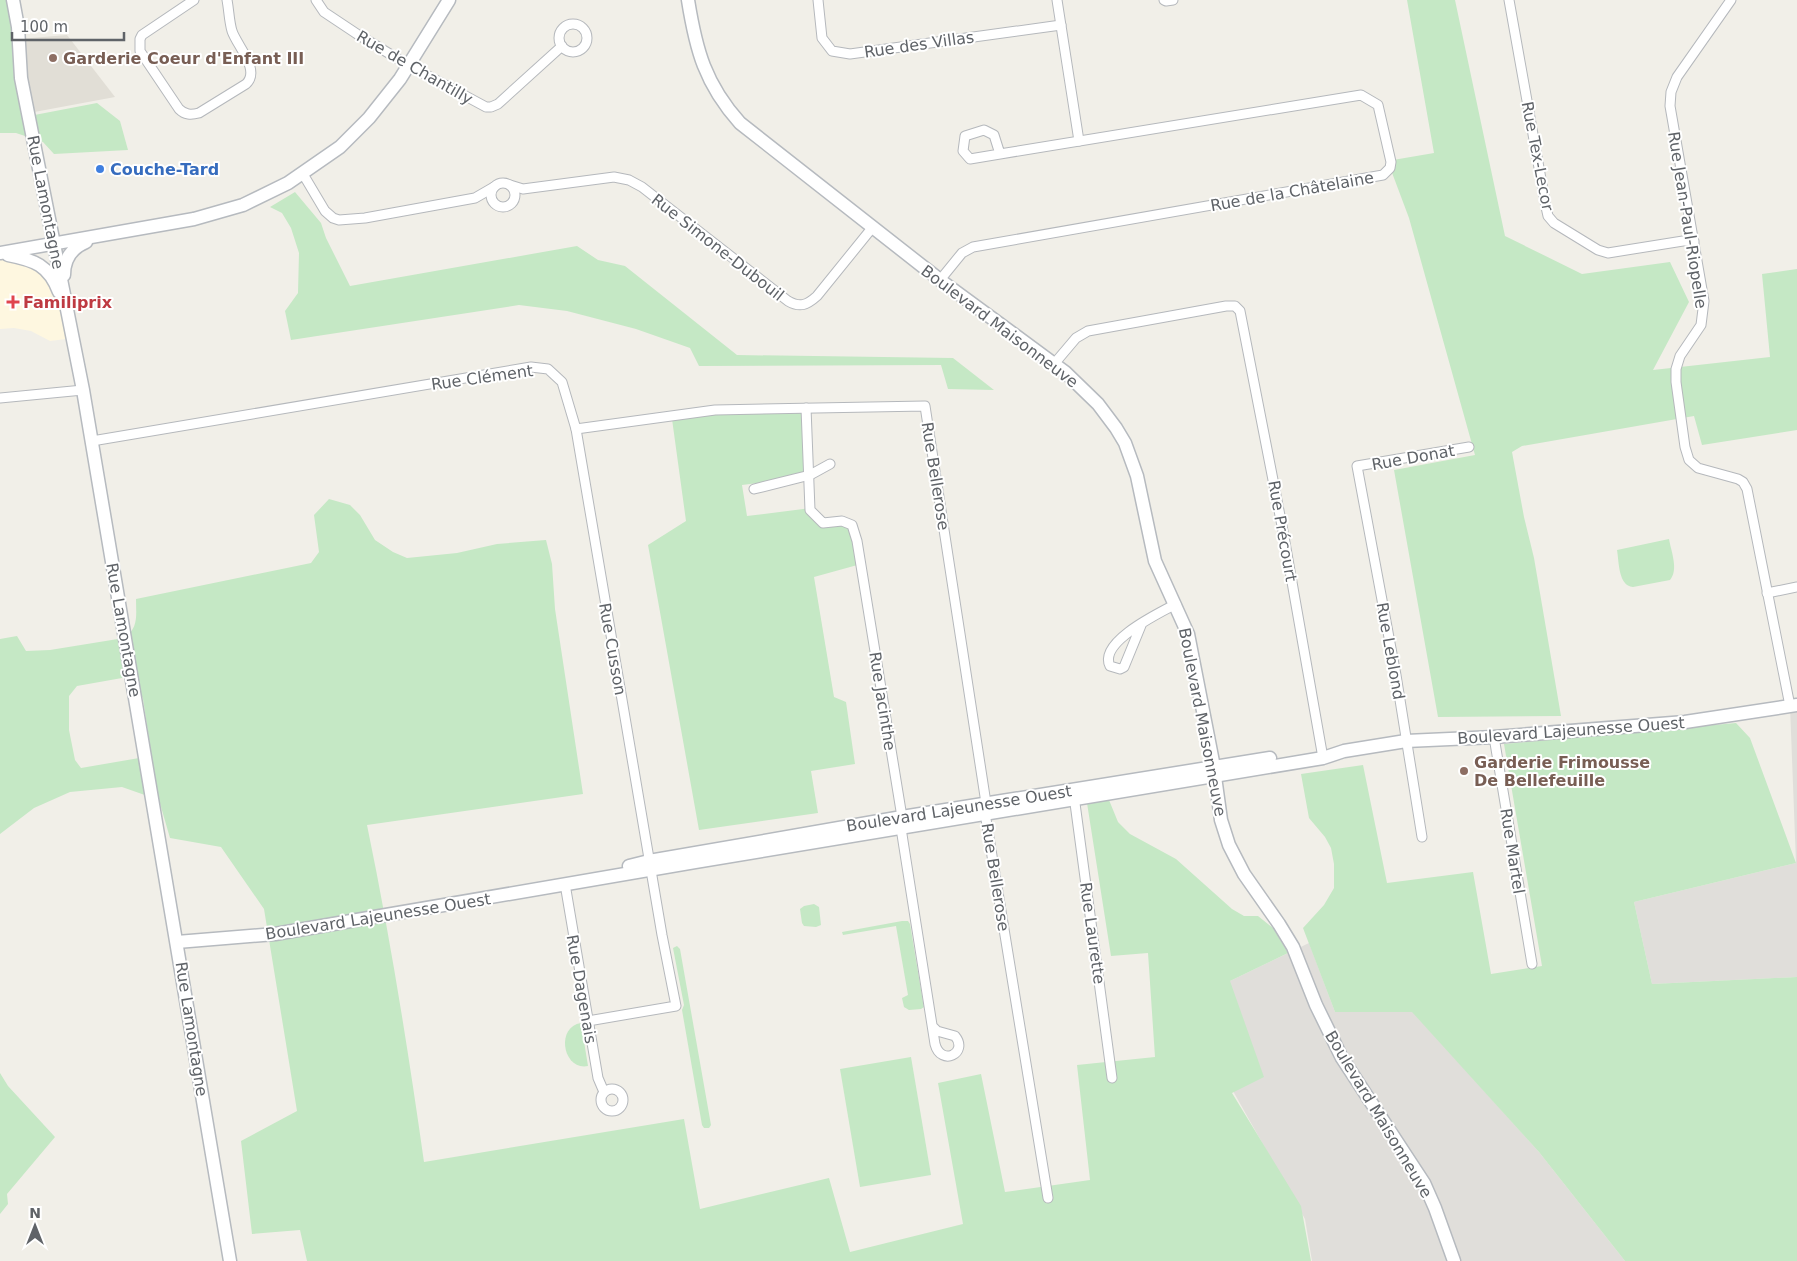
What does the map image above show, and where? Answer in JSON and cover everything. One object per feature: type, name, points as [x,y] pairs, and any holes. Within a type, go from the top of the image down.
[{"type":"street","name":"Rue Lamontagne","points":[[13,0],[18,27],[21,78],[83,390],[178,942],[230,1261]]},
{"type":"street","points":[[194,0],[142,36],[139,44],[142,55],[182,112],[191,115],[199,113],[246,84],[251,77],[250,67],[232,31],[227,0]]},
{"type":"street","name":"Rue de Chantilly","points":[[316,0],[324,12],[408,65],[477,104],[489,108],[498,104],[562,46]]},
{"type":"street","points":[[0,253],[176,223],[227,210],[266,194],[303,174],[340,147],[386,98],[449,0]]},
{"type":"street","name":"Boulevard Maisonneuve","points":[[688,0],[697,49],[712,86],[740,123],[872,228],[1074,380],[1098,404],[1111,421],[1124,443],[1137,476],[1155,561],[1184,622],[1190,640],[1222,825],[1232,853],[1289,941],[1316,1005],[1342,1058],[1424,1183],[1436,1208],[1454,1261]]},
{"type":"street","name":"Rue des Villas","points":[[818,0],[822,38],[832,51],[850,54],[1061,25]]},
{"type":"street","points":[[1057,0],[1079,141]]},
{"type":"street","points":[[1164,0],[1173,0]]},
{"type":"street","name":"Rue Tex-Lecor","points":[[1509,0],[1546,207],[1551,220],[1598,250],[1608,253],[1683,241],[1694,242]]},
{"type":"street","name":"Rue Jean-Paul-Riopelle","points":[[1732,0],[1677,77],[1671,92],[1671,112],[1703,296],[1703,316],[1699,329],[1680,356],[1675,373],[1685,447],[1689,460],[1698,468],[1736,478],[1745,484],[1767,593],[1793,706]]},
{"type":"street","name":"Rue de la Châtelaine","points":[[940,280],[962,253],[973,247],[1383,175],[1390,168],[1391,162],[1378,105],[1361,95],[1000,154]]},
{"type":"street","name":"Rue Simone-Dubouil","points":[[303,174],[325,211],[333,218],[339,220],[365,218],[475,198],[502,183],[523,189],[614,177],[628,180],[642,187],[788,301],[798,305],[807,304],[817,296],[872,228]]},
{"type":"street","points":[[510,185],[515,192],[515,199]]},
{"type":"street","points":[[494,186],[491,194],[494,204]]},
{"type":"street","name":"Rue Simone-Dubouil","points":[[475,198],[500,207],[507,207],[524,191],[533,188]]},
{"type":"street","points":[[64,293],[64,268],[70,253],[79,245],[96,238]]},
{"type":"street","points":[[0,253],[28,259],[42,267],[54,278],[68,317]]},
{"type":"street","name":"Rue Précourt","points":[[1054,364],[1076,338],[1088,331],[1226,306],[1236,307],[1242,318],[1283,531],[1322,754]]},
{"type":"street","name":"Rue Clément","points":[[92,441],[531,367],[548,369],[562,382],[576,429]]},
{"type":"street","points":[[0,398],[83,390]]},
{"type":"street","name":"Rue Bellerose","points":[[806,408],[925,406],[1048,1198]]},
{"type":"street","points":[[576,429],[715,410],[806,408]]},
{"type":"street","name":"Rue Jacinthe","points":[[806,408],[810,510],[823,523],[842,521],[852,525],[857,542],[934,1026]]},
{"type":"street","name":"Rue Cusson","points":[[576,429],[650,865],[676,1006],[588,1021]]},
{"type":"street","name":"Rue Donat","points":[[1357,466],[1468,447]]},
{"type":"street","points":[[754,489],[809,476],[830,464]]},
{"type":"street","name":"Rue Leblond","points":[[1357,466],[1396,675],[1422,837]]},
{"type":"street","points":[[1767,593],[1797,588]]},
{"type":"street","points":[[1142,623],[1124,667],[1120,669],[1110,666],[1108,658],[1112,649],[1125,636],[1142,623],[1176,604]]},
{"type":"street","name":"Boulevard Lajeunesse Ouest","points":[[178,942],[275,934],[571,883],[650,865],[1074,793],[1406,741],[1494,738],[1685,722],[1793,706]]},
{"type":"street","name":"Rue Martel","points":[[1494,738],[1532,964]]},
{"type":"street","name":"Rue Laurette","points":[[1074,793],[1112,1078]]},
{"type":"street","name":"Rue Dagenais","points":[[571,883],[588,1021],[598,1078],[604,1092]]},
{"type":"shaded area","name":"Garderie Coeur d'Enfant III","points":[[67,35],[115,97],[29,113],[19,39]]},
{"type":"shaded area","points":[[0,257],[27,260],[52,278],[62,310],[66,339],[50,341],[31,331],[14,328],[0,329]]},
{"type":"shaded area","points":[[1797,705],[1797,977],[1652,984],[1634,902],[1796,863],[1790,706]]},
{"type":"shaded area","points":[[1309,943],[1335,1012],[1412,1011],[1539,1152],[1625,1261],[1312,1261],[1305,1219],[1233,1091],[1230,981]]},
{"type":"green space","points":[[0,0],[13,0],[19,39],[11,31],[24,117],[97,103],[120,121],[128,150],[54,154],[43,142],[16,133],[0,133]]},
{"type":"green space","points":[[1407,0],[1455,0],[1505,236],[1582,274],[1670,262],[1689,302],[1653,370],[1770,357],[1762,274],[1797,269],[1797,430],[1702,445],[1694,416],[1522,446],[1512,452],[1534,558],[1561,716],[1438,717],[1394,470],[1475,455],[1409,218],[1391,170],[1393,160],[1434,153]]},
{"type":"green space","points":[[295,192],[321,223],[326,238],[350,286],[577,246],[598,260],[625,266],[737,355],[953,358],[994,390],[948,389],[941,365],[699,366],[690,348],[636,329],[567,311],[519,305],[291,340],[285,311],[298,293],[299,253],[291,228],[282,213],[270,207]]},
{"type":"green space","points":[[806,408],[807,477],[742,485],[747,516],[811,508],[824,523],[851,526],[861,564],[814,577],[834,697],[846,702],[855,764],[811,771],[818,813],[699,830],[648,545],[686,521],[672,419],[713,410]]},
{"type":"green space","points":[[329,499],[350,505],[360,515],[375,540],[393,552],[407,558],[457,553],[497,544],[546,540],[552,564],[555,609],[583,794],[367,825],[398,993],[424,1162],[684,1119],[700,1209],[829,1178],[850,1252],[963,1224],[938,1083],[981,1074],[1005,1192],[1090,1180],[1077,1065],[1155,1057],[1148,953],[1111,956],[1087,803],[1109,800],[1118,822],[1130,834],[1176,859],[1232,909],[1244,916],[1258,916],[1273,928],[1288,953],[1230,981],[1264,1077],[1232,1093],[1301,1206],[1311,1261],[307,1261],[300,1230],[252,1234],[241,1141],[297,1111],[264,909],[221,847],[170,838],[159,800],[122,787],[70,792],[34,808],[0,834],[0,639],[17,636],[26,651],[50,650],[124,638],[129,634],[134,625],[136,599],[311,563],[319,552],[314,515]],"holes":[[[122,678],[135,678],[143,699],[150,745],[145,757],[81,768],[75,760],[69,730],[69,696],[77,686]]]},
{"type":"green space","points":[[1669,539],[1674,566],[1673,576],[1670,580],[1633,587],[1628,586],[1620,572],[1617,550]]},
{"type":"green space","points":[[1736,723],[1750,738],[1796,863],[1634,902],[1652,984],[1797,977],[1797,1261],[1625,1261],[1539,1152],[1412,1012],[1335,1012],[1303,928],[1324,905],[1334,888],[1334,864],[1331,848],[1325,837],[1309,818],[1301,774],[1363,765],[1387,883],[1473,872],[1491,974],[1542,966],[1504,744]]},
{"type":"green space","points":[[814,904],[819,907],[821,925],[816,927],[804,926],[800,909]]},
{"type":"green space","points":[[908,921],[910,924],[924,1007],[921,1009],[909,1010],[904,1007],[902,998],[908,995],[896,926],[843,935],[842,932]]},
{"type":"green space","points":[[677,946],[680,949],[711,1125],[709,1128],[704,1128],[702,1125],[682,1010],[684,1005],[673,948]]},
{"type":"green space","points":[[581,1023],[588,1066],[579,1066],[573,1062],[565,1048],[568,1032],[573,1026]]},
{"type":"green space","points":[[911,1057],[931,1175],[860,1187],[840,1069]]},
{"type":"green space","points":[[0,1073],[8,1086],[55,1137],[7,1194],[8,1204],[0,1214]]},
{"type":"place","name":"Garderie Coeur d'Enfant III","points":[[53,58]]},
{"type":"place","name":"Couche-Tard","points":[[100,169]]},
{"type":"place","name":"Familiprix","points":[[13,302]]},
{"type":"place","name":"Garderie Frimousse De Bellefeuille","points":[[1464,771]]}]
